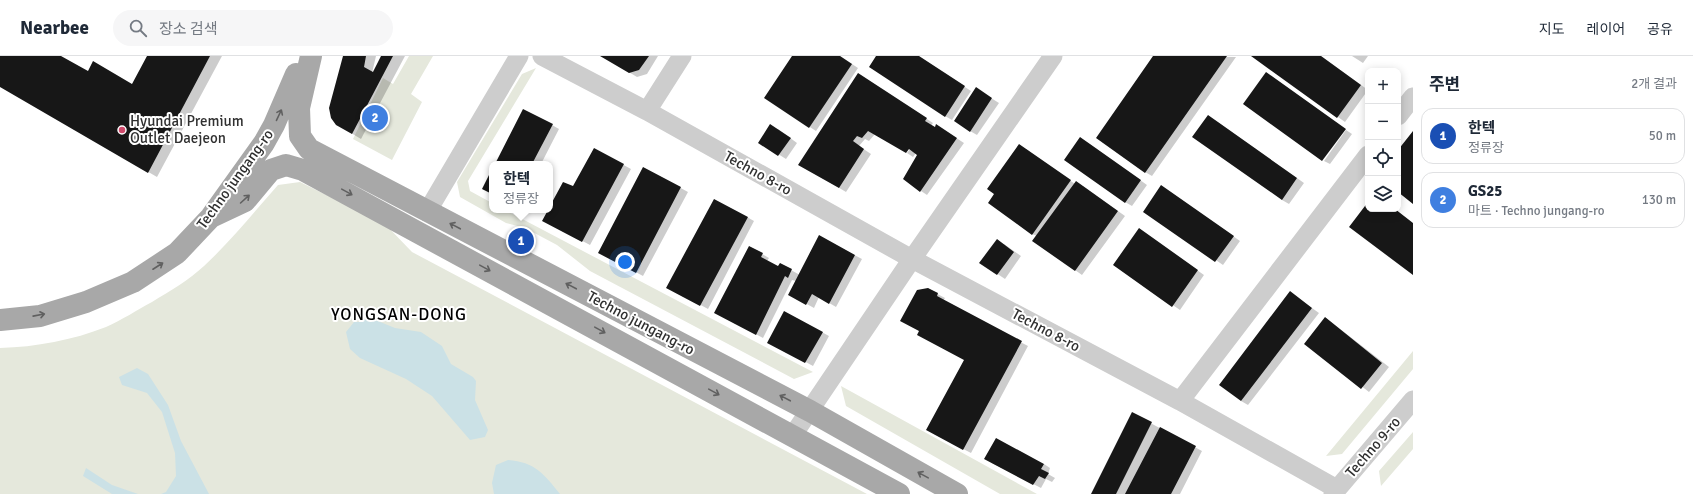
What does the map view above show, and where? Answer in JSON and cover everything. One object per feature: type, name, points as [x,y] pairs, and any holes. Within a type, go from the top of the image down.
[{"type":"main road","name":"Techno jungang-ro","points":[[0,320],[40,316],[86,302],[133,282],[177,253],[211,217],[264,144],[291,88],[302,56]]},
{"type":"main road","points":[[211,217],[245,201],[271,170],[286,165],[318,166],[300,136],[299,108],[311,56]]},
{"type":"main road","name":"Techno jungang-ro","points":[[318,166],[427,212],[810,411],[957,494]]},
{"type":"main road","name":"Techno jungang-ro","points":[[318,166],[899,494]]},
{"type":"street","points":[[427,212],[519,56]]},
{"type":"street","name":"Techno 8-ro","points":[[542,56],[647,111],[912,259],[1180,401],[1335,492]]},
{"type":"street","points":[[647,111],[682,56]]},
{"type":"street","points":[[793,435],[912,259],[1053,56]]},
{"type":"street","points":[[1401,112],[1413,97]]},
{"type":"street","points":[[1180,401],[1365,159]]},
{"type":"street","name":"Techno 9-ro","points":[[1335,492],[1413,400]]},
{"type":"shaded area","points":[[409,56],[433,56],[411,94],[422,102],[392,160],[353,139],[383,78],[393,84]]},
{"type":"shaded area","points":[[536,68],[468,181],[470,191],[489,201],[489,213],[511,213],[813,372],[794,379],[590,271],[557,245],[525,228],[506,223],[460,197],[457,182],[522,74]]},
{"type":"shaded area","points":[[300,182],[385,224],[412,252],[867,494],[0,494],[0,348],[41,344],[81,336],[106,327],[124,318],[186,281],[198,271],[233,237],[278,185]]},
{"type":"shaded area","points":[[368,317],[395,328],[421,332],[442,346],[451,364],[473,377],[476,381],[475,400],[488,430],[485,437],[470,440],[432,396],[406,379],[360,358],[350,349],[346,332],[354,322],[361,322]]},
{"type":"shaded area","points":[[1413,351],[1413,369],[1342,454],[1326,456]]},
{"type":"shaded area","points":[[137,368],[148,374],[168,405],[181,441],[209,494],[161,494],[166,492],[176,476],[175,453],[162,412],[147,393],[122,385],[119,377]]},
{"type":"shaded area","points":[[841,386],[1037,494],[1000,494],[846,406]]},
{"type":"shaded area","points":[[1413,432],[1413,449],[1381,486],[1379,471]]},
{"type":"shaded area","points":[[508,460],[525,463],[532,466],[544,475],[560,494],[494,494],[492,483],[496,465]]},
{"type":"shaded area","points":[[86,468],[112,485],[138,494],[112,494],[83,476]]},
{"type":"building","name":"Hyundai Premium Outlet Daejeon","points":[[0,56],[61,56],[88,71],[93,61],[132,84],[147,56],[210,56],[148,173],[0,87]]},
{"type":"building","points":[[343,56],[366,56],[364,67],[373,72],[381,56],[393,56],[352,134],[336,125],[331,118],[329,108]]},
{"type":"building","points":[[600,56],[649,56],[639,70],[629,73]]},
{"type":"building","points":[[792,56],[840,56],[852,64],[809,128],[764,98]]},
{"type":"building","points":[[876,56],[919,56],[965,86],[945,117],[869,67]]},
{"type":"building","points":[[1153,56],[1227,56],[1145,173],[1096,138]]},
{"type":"building","points":[[1251,56],[1321,56],[1361,85],[1337,118]]},
{"type":"building","points":[[1266,72],[1346,129],[1322,161],[1243,104]]},
{"type":"building","points":[[858,73],[927,118],[925,121],[935,127],[936,124],[957,138],[920,192],[903,179],[917,155],[909,149],[906,153],[868,131],[862,138],[857,136],[853,141],[864,149],[839,188],[798,165]]},
{"type":"building","points":[[976,87],[992,98],[970,132],[954,121]]},
{"type":"building","points":[[523,109],[553,124],[534,161],[497,161]]},
{"type":"building","points":[[1208,115],[1297,178],[1282,200],[1192,137]]},
{"type":"building","points":[[770,124],[791,138],[778,156],[758,143]]},
{"type":"building","points":[[1413,131],[1413,204],[1401,194],[1401,146]]},
{"type":"building","points":[[1080,137],[1141,180],[1125,203],[1064,160]]},
{"type":"building","points":[[1019,144],[1071,180],[1032,235],[988,203],[994,194],[987,189]]},
{"type":"building","points":[[594,148],[624,164],[582,242],[542,221],[546,213],[553,213],[553,200],[563,182],[573,186]]},
{"type":"building","points":[[643,167],[681,187],[636,273],[598,253]]},
{"type":"building","points":[[489,175],[489,192],[482,189]]},
{"type":"building","points":[[1076,181],[1118,211],[1075,271],[1032,241]]},
{"type":"building","points":[[1161,185],[1234,236],[1215,262],[1143,212]]},
{"type":"building","points":[[714,199],[748,217],[700,306],[666,288]]},
{"type":"building","points":[[1365,206],[1365,212],[1399,212],[1413,223],[1413,275],[1349,227]]},
{"type":"building","points":[[1139,228],[1198,270],[1172,307],[1113,265]]},
{"type":"building","points":[[819,235],[855,255],[829,304],[812,294],[806,305],[788,295]]},
{"type":"building","points":[[997,239],[1014,252],[997,275],[979,263]]},
{"type":"building","points":[[749,246],[763,253],[761,257],[778,266],[780,263],[792,269],[788,278],[785,276],[756,335],[714,313]]},
{"type":"building","points":[[928,288],[938,293],[937,296],[1022,341],[963,450],[926,430],[964,360],[917,335],[919,331],[900,321],[917,290]]},
{"type":"building","points":[[1290,291],[1312,308],[1241,401],[1219,385]]},
{"type":"building","points":[[784,311],[823,332],[805,363],[767,343]]},
{"type":"building","points":[[1325,317],[1382,363],[1361,389],[1304,344]]},
{"type":"building","points":[[1132,412],[1152,422],[1116,494],[1091,494]]},
{"type":"building","points":[[1160,427],[1196,446],[1171,494],[1125,494]]},
{"type":"building","points":[[996,438],[1044,464],[1041,469],[1049,473],[1045,479],[1039,476],[1033,485],[984,459]]},
{"type":"place","name":"GS25","points":[[375,118]]},
{"type":"place","name":"Hyundai Premium Outlet Daejeon","points":[[122,130]]},
{"type":"place","name":"한텍","points":[[521,241]]},
{"type":"district","name":"YONGSAN-DONG","points":[[399,314]]}]
